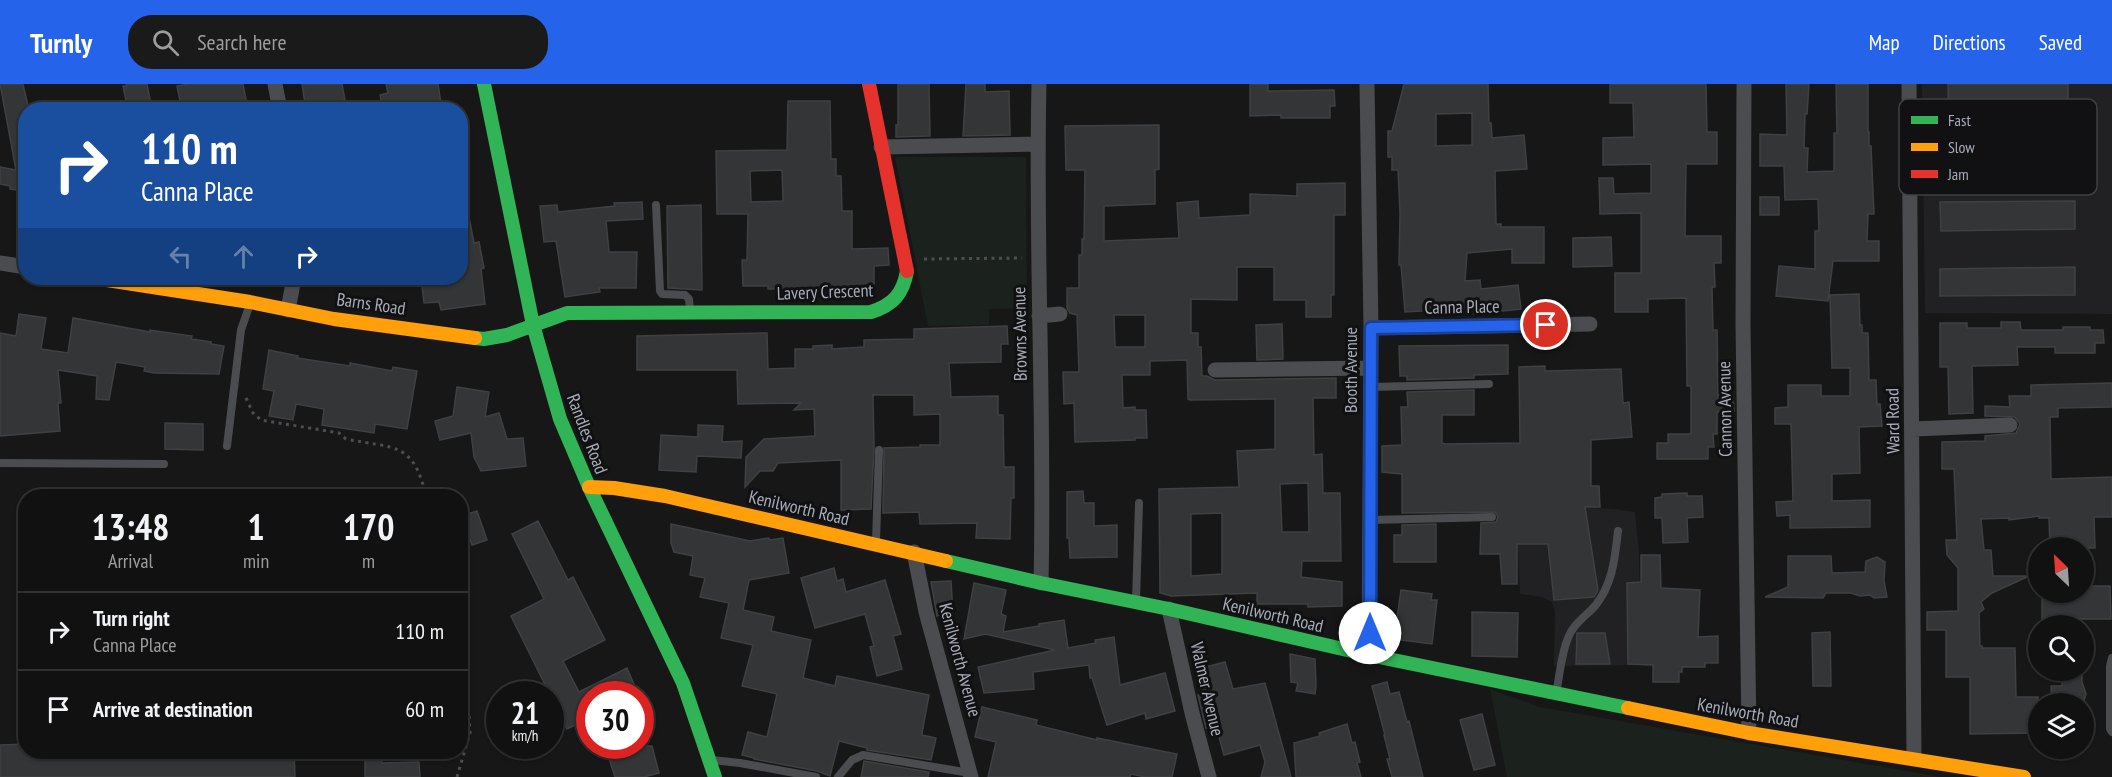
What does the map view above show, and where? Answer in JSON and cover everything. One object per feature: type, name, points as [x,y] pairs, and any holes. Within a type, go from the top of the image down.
[{"type":"street","points":[[275,84],[278,102]]},
{"type":"street","name":"Randles Road","points":[[484,84],[533,325],[560,419],[589,487],[683,683],[716,777]]},
{"type":"street","name":"Lavery Crescent","points":[[533,325],[549,316],[567,313],[871,312],[885,308],[897,299],[904,289],[907,272],[869,84]]},
{"type":"street","name":"Browns Avenue","points":[[1040,84],[1039,316],[1043,493],[1041,583]]},
{"type":"street","name":"Booth Avenue","points":[[1368,84],[1371,328],[1369,655]]},
{"type":"street","name":"Cannon Avenue","points":[[1744,84],[1743,325],[1749,733]]},
{"type":"street","name":"Ward Road","points":[[1910,84],[1910,99]]},
{"type":"street","points":[[881,147],[1038,144]]},
{"type":"street","name":"Ward Road","points":[[1911,195],[1914,758]]},
{"type":"street","points":[[0,262],[18,265]]},
{"type":"street","name":"Barns Road","points":[[140,285],[250,302],[334,319],[484,339],[515,334],[533,325]]},
{"type":"street","points":[[288,310],[293,285]]},
{"type":"street","points":[[1039,316],[1060,314]]},
{"type":"street","name":"Canna Place","points":[[1371,328],[1590,324]]},
{"type":"street","points":[[1215,370],[1371,368]]},
{"type":"street","points":[[1913,429],[2010,425]]},
{"type":"street","name":"Kenilworth Road","points":[[589,487],[614,488],[665,496],[1041,583],[1556,694],[1749,733],[2024,777]]},
{"type":"street","name":"Kenilworth Avenue","points":[[914,552],[926,612],[971,775]]},
{"type":"street","name":"Walmer Avenue","points":[[1169,609],[1209,777]]},
{"type":"lane","points":[[656,205],[660,291],[662,294],[685,295],[689,299],[690,312]]},
{"type":"lane","points":[[227,446],[241,330],[250,302]]},
{"type":"lane","points":[[1371,387],[1489,384]]},
{"type":"lane","points":[[876,543],[879,450]]},
{"type":"lane","points":[[0,463],[164,464]]},
{"type":"lane","points":[[1136,602],[1139,503]]},
{"type":"lane","points":[[1370,520],[1492,517]]},
{"type":"lane","points":[[1556,694],[1568,638],[1573,628],[1594,607],[1609,581],[1614,564],[1618,531]]},
{"type":"lane","points":[[2112,658],[2110,729],[2112,732]]},
{"type":"lane","points":[[838,777],[852,759],[863,755],[971,775]]},
{"type":"lane","points":[[711,760],[816,777]]},
{"type":"path","points":[[904,258],[1039,258]]},
{"type":"path","points":[[235,382],[243,392],[253,413],[261,420],[339,433],[346,439],[399,450],[409,456],[417,466],[424,489]]},
{"type":"path","points":[[468,710],[470,733],[468,740]]},
{"type":"path","points":[[457,777],[462,759]]},
{"type":"shaded area","points":[[1922,84],[2112,84],[2112,314],[1925,313],[1923,195],[2097,195],[2097,99],[1922,99]]},
{"type":"shaded area","points":[[895,157],[1026,157],[1027,308],[989,309],[989,325],[928,326]]},
{"type":"shaded area","points":[[1516,505],[1635,512],[1639,553],[1641,665],[1554,666],[1555,612],[1552,602],[1542,597],[1520,594]]},
{"type":"shaded area","points":[[1490,689],[1540,707],[1941,777],[1507,777]]},
{"type":"building","points":[[0,84],[23,84],[27,102],[18,102],[18,190],[0,184],[0,167],[16,170]]},
{"type":"building","points":[[126,84],[147,84],[150,102],[126,102],[123,86],[127,86]]},
{"type":"building","points":[[243,84],[246,102],[180,102],[177,86]]},
{"type":"building","points":[[302,84],[342,84],[345,100],[305,102]]},
{"type":"building","points":[[386,84],[438,84],[441,102],[381,102],[380,95],[388,93]]},
{"type":"building","points":[[898,84],[929,84],[930,136],[896,137]]},
{"type":"building","points":[[966,84],[985,84],[985,92],[1009,91],[1010,135],[963,136]]},
{"type":"building","points":[[1250,84],[1268,84],[1268,91],[1334,90],[1335,106],[1330,106],[1330,118],[1250,116]]},
{"type":"building","points":[[1404,84],[1488,84],[1489,123],[1491,123],[1492,138],[1524,135],[1527,169],[1495,171],[1496,224],[1501,224],[1501,227],[1544,227],[1544,263],[1512,263],[1512,249],[1467,253],[1465,281],[1480,280],[1481,289],[1518,285],[1521,309],[1474,314],[1473,308],[1405,312],[1401,265],[1399,265],[1398,170],[1392,170],[1392,157],[1388,157],[1388,131],[1392,131]],"holes":[[[1472,113],[1472,145],[1436,146],[1436,114]]]},
{"type":"building","points":[[1610,84],[1706,84],[1707,132],[1717,132],[1717,164],[1686,164],[1685,236],[1721,236],[1721,263],[1714,263],[1713,330],[1717,330],[1718,395],[1733,394],[1734,411],[1717,412],[1717,434],[1713,434],[1714,447],[1708,447],[1708,459],[1657,459],[1657,443],[1668,443],[1668,434],[1691,434],[1691,386],[1687,386],[1686,298],[1648,299],[1648,312],[1615,312],[1615,273],[1641,273],[1641,213],[1600,214],[1599,178],[1613,178],[1614,194],[1651,193],[1651,164],[1603,165],[1603,138],[1634,137],[1633,103],[1610,103]]},
{"type":"building","points":[[1786,84],[1809,84],[1804,148],[1808,148],[1807,172],[1834,171],[1834,133],[1837,133],[1836,84],[1868,84],[1868,132],[1869,146],[1871,146],[1874,214],[1868,214],[1867,241],[1879,241],[1879,261],[1833,261],[1828,301],[1776,296],[1779,266],[1815,269],[1815,231],[1819,231],[1818,199],[1785,200],[1784,166],[1760,166],[1760,134],[1787,135]]},
{"type":"building","points":[[1948,84],[2068,84],[2068,99],[1948,99]]},
{"type":"building","points":[[788,101],[830,101],[831,159],[836,159],[836,176],[841,176],[842,211],[852,211],[852,249],[888,248],[889,265],[874,266],[874,290],[768,289],[768,286],[743,286],[742,260],[747,260],[748,214],[717,214],[716,151],[787,150]],"holes":[[[782,170],[783,201],[751,202],[750,171]]]},
{"type":"building","points":[[1159,125],[1159,169],[1155,170],[1155,204],[1104,206],[1104,241],[1179,238],[1177,203],[1198,201],[1199,218],[1250,215],[1250,194],[1297,196],[1297,184],[1345,183],[1345,215],[1334,215],[1334,295],[1331,295],[1331,317],[1306,317],[1306,300],[1274,300],[1274,267],[1237,267],[1237,300],[1191,299],[1191,333],[1198,333],[1202,376],[1215,380],[1336,378],[1336,398],[1313,398],[1314,455],[1322,454],[1323,493],[1340,493],[1341,561],[1302,561],[1301,577],[1342,582],[1342,606],[1257,604],[1257,593],[1171,596],[1160,593],[1159,489],[1239,487],[1237,451],[1275,449],[1275,399],[1190,400],[1188,399],[1187,360],[1150,361],[1150,375],[1122,375],[1123,408],[1135,407],[1135,410],[1146,410],[1147,438],[1075,442],[1074,403],[1064,404],[1063,372],[1079,372],[1077,315],[1070,313],[1067,308],[1067,288],[1079,288],[1079,255],[1082,255],[1082,239],[1084,239],[1085,170],[1066,170],[1065,126]],"holes":[[[1114,315],[1145,315],[1145,347],[1115,347]],[[1308,483],[1309,532],[1282,532],[1280,484]],[[1222,513],[1222,574],[1191,576],[1191,514]]]},
{"type":"building","points":[[1760,197],[1779,197],[1779,215],[1760,215]]},
{"type":"building","points":[[2075,201],[2075,229],[1941,231],[1940,202]]},
{"type":"building","points":[[642,202],[643,219],[606,221],[609,252],[637,252],[636,288],[599,288],[600,292],[565,297],[556,241],[544,242],[540,206],[557,205],[558,212],[615,206],[614,203]]},
{"type":"building","points":[[701,205],[702,290],[668,288],[667,206]]},
{"type":"building","points":[[468,212],[474,243],[479,242],[484,268],[481,269],[485,304],[441,310],[439,302],[424,303],[422,286],[468,285]]},
{"type":"building","points":[[1611,237],[1612,266],[1573,267],[1573,238]]},
{"type":"building","points":[[2075,267],[2075,295],[1940,296],[1940,269]]},
{"type":"building","points":[[1859,294],[1860,325],[1862,325],[1862,333],[1868,333],[1869,380],[1876,380],[1877,404],[1880,404],[1882,426],[1859,427],[1860,473],[1832,474],[1832,501],[1870,500],[1870,527],[1790,528],[1790,515],[1777,516],[1776,502],[1793,501],[1791,424],[1775,424],[1775,408],[1788,407],[1788,385],[1821,385],[1821,396],[1850,396],[1850,368],[1832,368],[1830,295]]},
{"type":"building","points":[[19,314],[46,318],[41,349],[68,353],[73,318],[150,332],[150,330],[192,336],[191,339],[224,346],[219,374],[154,373],[144,371],[145,367],[116,362],[109,400],[96,399],[97,376],[58,370],[61,403],[58,403],[60,431],[0,436],[0,333],[16,336]]},
{"type":"building","points":[[2001,322],[2020,322],[2021,330],[2063,330],[2063,327],[2090,327],[2090,330],[2103,330],[2104,343],[2095,343],[2095,353],[2055,353],[2055,347],[2017,347],[2018,365],[1972,366],[1973,413],[1949,414],[1948,367],[1940,367],[1940,323],[1967,323],[1967,328],[2001,328]]},
{"type":"building","points":[[1282,324],[1283,359],[1257,360],[1256,325]]},
{"type":"building","points":[[1007,326],[1008,344],[1001,344],[1001,362],[949,363],[951,397],[998,396],[998,415],[1003,415],[1004,467],[1014,467],[1010,539],[976,538],[977,523],[920,524],[919,512],[883,513],[884,448],[940,445],[940,414],[914,415],[914,395],[873,395],[874,447],[871,509],[841,510],[841,460],[778,463],[773,471],[760,471],[745,487],[746,457],[764,439],[815,436],[814,409],[794,410],[801,403],[738,404],[737,370],[637,370],[637,336],[767,333],[768,369],[795,368],[795,349],[813,349],[813,346],[832,345],[832,349],[864,347],[864,340],[914,339],[914,329]]},
{"type":"building","points":[[1508,345],[1508,374],[1474,375],[1474,378],[1407,380],[1407,376],[1400,376],[1399,346]]},
{"type":"building","points":[[269,350],[298,356],[297,358],[350,366],[350,363],[392,371],[393,367],[417,371],[407,429],[375,424],[374,433],[322,425],[324,409],[296,404],[293,420],[269,416],[274,391],[263,389]]},
{"type":"building","points":[[1545,366],[1545,371],[1621,369],[1623,403],[1629,402],[1632,437],[1591,440],[1591,486],[1599,486],[1600,507],[1585,507],[1598,590],[1594,597],[1554,600],[1548,544],[1517,544],[1517,584],[1502,584],[1500,554],[1480,554],[1481,523],[1496,522],[1498,517],[1495,512],[1402,513],[1402,474],[1382,472],[1382,446],[1402,445],[1401,407],[1408,407],[1407,392],[1474,390],[1474,415],[1442,415],[1442,443],[1520,443],[1519,367]]},
{"type":"building","points":[[2112,383],[2112,407],[2058,408],[2058,417],[2050,417],[2051,479],[2112,477],[2112,517],[2094,517],[2095,548],[2094,537],[2050,537],[2049,518],[2039,518],[2039,516],[2009,520],[2009,518],[1981,519],[1984,550],[1991,550],[1993,576],[2028,576],[1992,593],[1981,602],[1984,609],[1979,613],[1980,646],[1982,648],[2015,648],[2016,697],[2028,697],[2028,733],[1970,734],[1970,677],[1946,677],[1946,630],[1927,630],[1927,612],[1958,611],[1958,568],[1947,555],[1946,540],[1957,540],[1954,469],[1942,469],[1942,442],[1985,441],[1985,436],[2016,433],[2020,424],[2015,417],[1985,416],[1985,406],[2010,407],[2009,396],[2031,396],[2031,385]]},
{"type":"building","points":[[457,387],[489,392],[485,417],[499,413],[507,439],[523,438],[526,466],[481,471],[474,457],[471,433],[440,440],[435,421],[453,416]]},
{"type":"building","points":[[165,423],[203,424],[203,450],[165,449]]},
{"type":"building","points":[[698,425],[723,426],[722,442],[742,441],[741,458],[697,456],[696,472],[659,470],[661,435],[698,437]]},
{"type":"building","points":[[1083,491],[1084,503],[1094,503],[1094,526],[1117,525],[1117,557],[1070,558],[1069,538],[1067,538],[1067,492]]},
{"type":"building","points":[[1687,493],[1687,496],[1702,496],[1703,517],[1687,518],[1688,542],[1663,543],[1662,518],[1655,518],[1655,498],[1662,497],[1662,494]]},
{"type":"building","points":[[477,511],[487,540],[472,545],[468,533],[468,514]]},
{"type":"building","points":[[538,521],[568,580],[573,577],[605,640],[563,661],[576,686],[576,725],[567,729],[564,723],[564,681],[543,681],[511,616],[544,599],[512,534]]},
{"type":"building","points":[[671,524],[750,541],[783,538],[789,573],[749,580],[743,610],[774,617],[771,631],[811,640],[803,678],[835,686],[837,676],[929,695],[922,735],[936,738],[931,760],[867,750],[867,748],[839,741],[830,776],[817,771],[742,755],[748,732],[767,737],[777,694],[742,686],[753,645],[721,638],[729,603],[700,597],[705,578],[690,575],[693,556],[674,552],[671,543]]},
{"type":"building","points":[[1436,524],[1436,562],[1394,562],[1394,535],[1402,535],[1402,525]]},
{"type":"building","points":[[1641,555],[1660,555],[1661,588],[1700,590],[1698,637],[1718,636],[1718,663],[1705,663],[1705,667],[1682,667],[1682,672],[1679,672],[1679,682],[1653,682],[1653,665],[1628,664],[1627,583],[1641,582]]},
{"type":"building","points":[[1788,556],[1831,556],[1832,573],[1865,572],[1866,561],[1877,557],[1885,562],[1884,581],[1887,597],[1874,598],[1870,595],[1860,596],[1851,593],[1826,593],[1823,598],[1765,597],[1788,587]]},
{"type":"building","points":[[834,568],[837,581],[843,579],[846,592],[885,580],[901,634],[893,636],[902,669],[877,676],[870,647],[874,646],[865,614],[815,628],[801,578]]},
{"type":"building","points":[[951,581],[953,614],[937,616],[931,582]]},
{"type":"building","points":[[974,583],[1006,590],[1001,614],[1006,616],[1003,632],[1064,620],[1068,648],[1114,637],[1120,685],[1165,673],[1175,711],[1146,719],[1145,713],[1107,725],[1092,678],[1090,678],[1089,665],[1033,672],[1034,689],[984,693],[978,667],[1055,650],[985,634],[964,639]]},
{"type":"building","points":[[2094,586],[2110,586],[2111,619],[2094,619],[2094,615],[2042,615],[2042,603],[2094,603]]},
{"type":"building","points":[[1401,590],[1432,594],[1431,600],[1437,600],[1432,644],[1394,639]]},
{"type":"building","points":[[1472,612],[1518,613],[1517,657],[1472,656]]},
{"type":"building","points":[[1830,632],[1831,686],[1813,686],[1812,633]]},
{"type":"building","points":[[1577,633],[1605,633],[1610,664],[1576,664]]},
{"type":"building","points":[[1290,654],[1315,659],[1315,694],[1296,691],[1298,683],[1291,682]]},
{"type":"building","points":[[1225,662],[1233,689],[1265,683],[1291,777],[1261,777],[1265,762],[1260,745],[1224,755],[1216,726],[1206,728],[1198,695],[1204,693],[1198,669]]},
{"type":"building","points":[[627,668],[632,681],[601,681]]},
{"type":"building","points":[[2062,681],[2082,681],[2086,693],[2051,693],[2051,686],[2062,686]]},
{"type":"building","points":[[1387,682],[1390,694],[1399,692],[1423,777],[1392,777],[1387,759],[1390,759],[1385,735],[1372,686]]},
{"type":"building","points":[[982,707],[1037,720],[1036,725],[1097,740],[1097,738],[1177,754],[1172,777],[1145,777],[1131,774],[1130,777],[988,777],[996,742],[975,737]]},
{"type":"building","points":[[1482,714],[1495,765],[1474,770],[1460,720]]},
{"type":"building","points":[[1347,724],[1352,743],[1355,742],[1361,777],[1296,777],[1294,743],[1320,736],[1319,733]]},
{"type":"building","points":[[18,744],[18,759],[294,759],[295,777],[0,777],[0,745]]},
{"type":"building","points":[[654,754],[659,773],[644,777],[615,777],[609,759],[654,759]]},
{"type":"building","points":[[365,759],[382,759],[382,763],[419,762],[420,777],[365,777]]},
{"type":"building","points":[[864,761],[929,772],[928,777],[861,777]]},
{"type":"traffic: fast","points":[[484,84],[533,325],[560,419],[589,487],[683,683],[715,777]]},
{"type":"traffic: fast","points":[[475,338],[484,339],[507,335],[567,313],[871,312],[896,298],[903,286],[907,271]]},
{"type":"traffic: fast","points":[[946,561],[1369,655],[1628,708]]},
{"type":"traffic: slow","points":[[140,285],[250,302],[334,319],[475,338]]},
{"type":"traffic: slow","points":[[589,487],[614,488],[665,496],[946,561]]},
{"type":"traffic: slow","points":[[1628,708],[1749,733],[2024,777]]},
{"type":"traffic: jam","points":[[869,84],[907,271]]},
{"type":"route","points":[[1370,633],[1371,328],[1546,325]]}]
